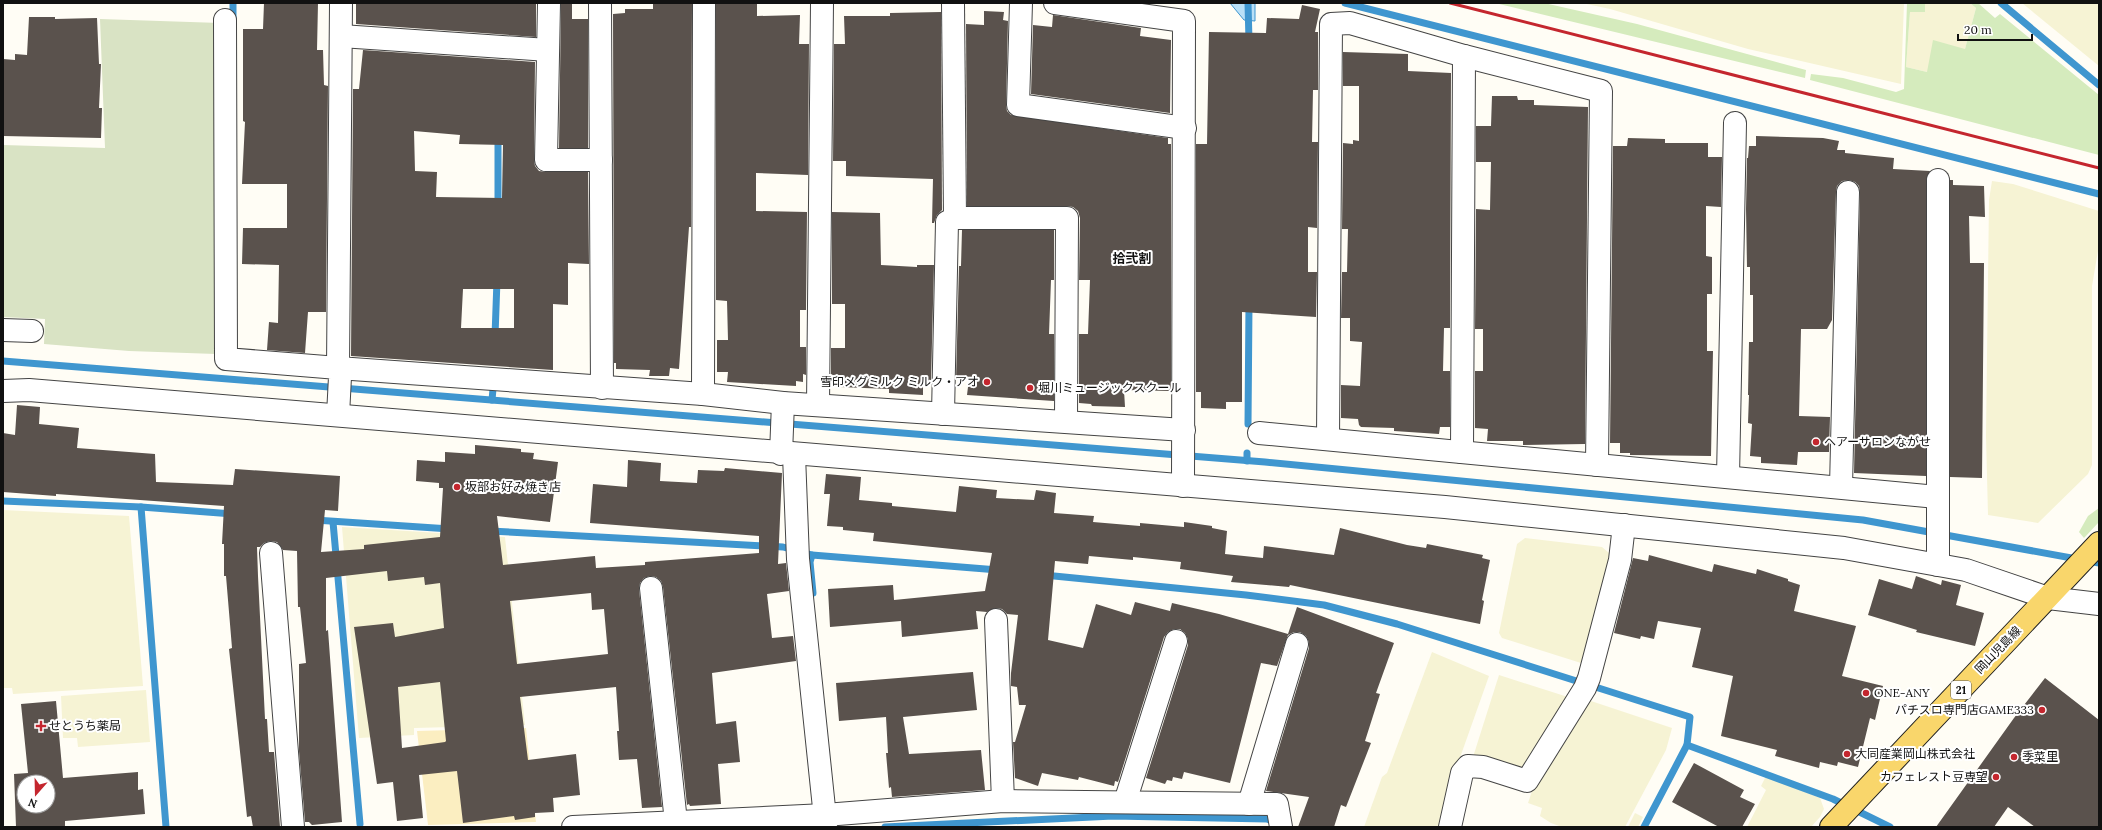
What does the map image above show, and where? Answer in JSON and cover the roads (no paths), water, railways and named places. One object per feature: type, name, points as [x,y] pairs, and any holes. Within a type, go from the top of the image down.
[{"type":"main road","name":"岡山児島線","points":[[1835,823],[2099,543]]},
{"type":"street","points":[[338,409],[341,3]]},
{"type":"street","points":[[549,3],[546,160],[601,160]]},
{"type":"street","points":[[600,3],[602,388]]},
{"type":"street","points":[[703,394],[704,3]]},
{"type":"street","points":[[818,405],[822,3]]},
{"type":"street","points":[[953,3],[955,218]]},
{"type":"street","points":[[1021,3],[1018,105],[1185,128]]},
{"type":"street","points":[[1055,3],[1184,21],[1185,128],[1183,478]]},
{"type":"street","points":[[225,20],[226,359],[339,373],[703,394],[783,407],[818,405],[1066,421],[1184,436]]},
{"type":"street","points":[[1328,439],[1331,24],[1350,23],[1464,56],[1601,91],[1597,465]]},
{"type":"street","points":[[341,36],[548,50]]},
{"type":"street","points":[[1462,452],[1464,56]]},
{"type":"street","points":[[1728,477],[1735,123]]},
{"type":"street","points":[[1938,180],[1938,560]]},
{"type":"street","points":[[1841,487],[1848,192]]},
{"type":"street","points":[[943,414],[947,222],[955,218],[1067,218],[1066,421]]},
{"type":"street","points":[[3,330],[32,332]]},
{"type":"street","points":[[3,391],[29,390],[338,409],[785,451],[1183,478],[1445,507],[1844,548],[1938,560],[2048,598],[2099,604]]},
{"type":"street","points":[[783,407],[785,451],[798,553],[825,823]]},
{"type":"street","points":[[1259,432],[1937,497]]},
{"type":"street","points":[[1450,827],[1462,773],[1468,766],[1482,767],[1527,781],[1587,683],[1620,560],[1624,525]]},
{"type":"street","points":[[271,553],[293,827]]},
{"type":"street","points":[[651,588],[676,822]]},
{"type":"street","points":[[996,620],[1003,801]]},
{"type":"street","points":[[1125,802],[1176,641]]},
{"type":"street","points":[[1249,804],[1297,644]]},
{"type":"street","points":[[573,827],[626,826],[676,822],[825,823],[1003,801],[1277,804],[1280,822]]},
{"type":"water","points":[[1230,3],[1255,3],[1255,21],[1244,20]]},
{"type":"waterway","points":[[233,3],[233,21]]},
{"type":"waterway","points":[[1248,3],[1249,41]]},
{"type":"waterway","points":[[1345,3],[2099,194]]},
{"type":"waterway","points":[[2001,3],[2099,85]]},
{"type":"waterway","points":[[498,136],[498,206]]},
{"type":"waterway","points":[[495,336],[497,280]]},
{"type":"waterway","points":[[1248,424],[1249,304]]},
{"type":"waterway","points":[[3,361],[1265,462],[1863,520],[2099,563]]},
{"type":"waterway","points":[[492,400],[493,389]]},
{"type":"waterway","points":[[1247,453],[1247,461]]},
{"type":"waterway","points":[[3,501],[141,507],[233,514]]},
{"type":"waterway","points":[[141,507],[166,827]]},
{"type":"waterway","points":[[315,520],[450,529]]},
{"type":"waterway","points":[[333,522],[360,824]]},
{"type":"waterway","points":[[490,531],[783,547],[812,555],[998,570]]},
{"type":"waterway","points":[[812,555],[810,562],[813,593]]},
{"type":"waterway","points":[[1044,575],[1246,595],[1324,605],[1397,624],[1690,717],[1687,745],[1833,799],[1890,827]]},
{"type":"waterway","points":[[1644,827],[1687,745]]},
{"type":"waterway","points":[[885,827],[1113,816],[1267,819],[1277,823]]},
{"type":"railway","points":[[1450,3],[2099,168]]},
{"type":"place","name":"雪印メグミルク ミルク・アオ","points":[[987,382]]},
{"type":"place","name":"堀川ミュージックスクール","points":[[1030,388]]},
{"type":"place","name":"ヘアーサロンながせ","points":[[1816,442]]},
{"type":"place","name":"坂部お好み焼き店","points":[[457,487]]},
{"type":"place","name":"ONE-ANY","points":[[1866,693]]},
{"type":"place","name":"パチスロ専門店GAME333","points":[[2042,710]]},
{"type":"place","name":"せとうち薬局","points":[[41,726]]},
{"type":"place","name":"大同産業岡山株式会社","points":[[1847,754]]},
{"type":"place","name":"季菜里","points":[[2014,757]]},
{"type":"place","name":"カフェレスト豆専望","points":[[1996,777]]},
{"type":"district","name":"拾弐割","points":[[1132,258]]}]
